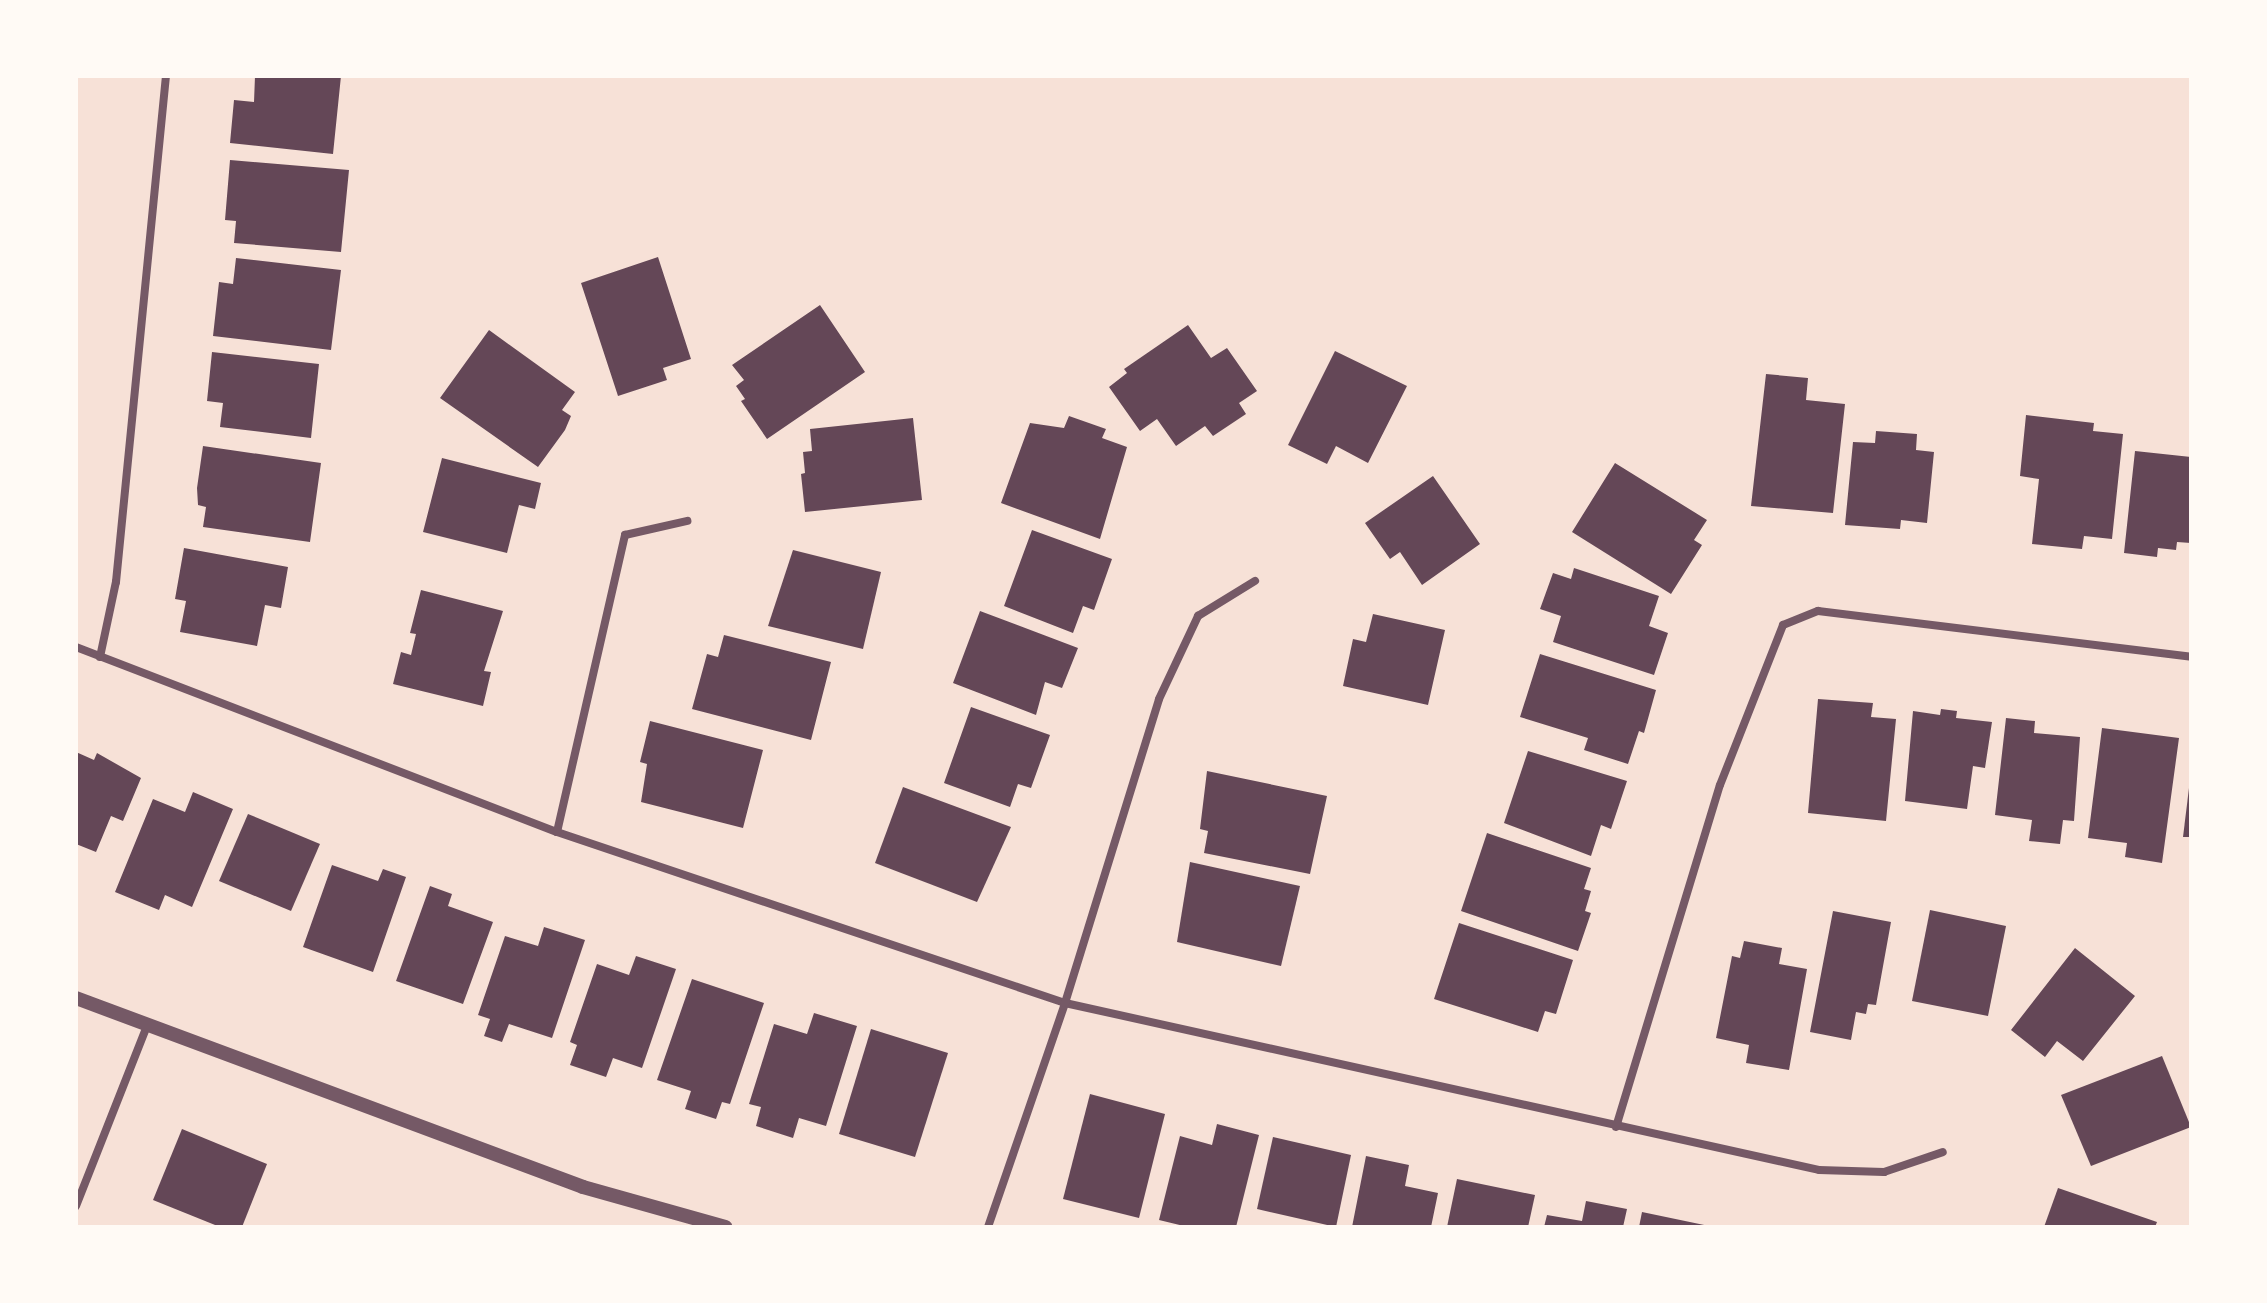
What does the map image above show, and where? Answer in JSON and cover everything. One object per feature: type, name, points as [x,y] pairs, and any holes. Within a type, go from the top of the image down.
[{"type":"street","points":[[100,657],[116,582],[166,76]]},
{"type":"street","points":[[557,832],[625,535],[687,521]]},
{"type":"street","points":[[988,1227],[1065,1003],[1159,699],[1198,616],[1255,581]]},
{"type":"street","points":[[1616,1127],[1720,785],[1783,625],[1818,611],[2191,657]]},
{"type":"street","points":[[76,647],[557,832],[1065,1003],[1819,1170],[1884,1172],[1943,1152]]},
{"type":"street","points":[[76,998],[583,1187],[725,1227]]},
{"type":"street","points":[[76,1206],[147,1026]]},
{"type":"building","points":[[255,76],[341,76],[333,154],[230,143],[234,100],[254,102]]},
{"type":"building","points":[[230,160],[349,170],[341,252],[234,243],[236,221],[225,220]]},
{"type":"building","points":[[658,257],[691,359],[663,368],[667,380],[618,396],[581,283]]},
{"type":"building","points":[[236,258],[341,270],[331,350],[213,336],[219,282],[233,284]]},
{"type":"building","points":[[820,305],[865,372],[767,439],[741,401],[745,399],[736,386],[744,380],[732,365]]},
{"type":"building","points":[[1188,325],[1211,358],[1227,348],[1257,391],[1239,403],[1246,414],[1213,436],[1205,426],[1176,446],[1157,419],[1140,431],[1109,387],[1127,373],[1124,369]]},
{"type":"building","points":[[489,330],[575,392],[562,410],[571,416],[565,430],[538,467],[440,398]]},
{"type":"building","points":[[1335,351],[1407,386],[1368,463],[1336,446],[1327,464],[1288,445]]},
{"type":"building","points":[[212,352],[319,364],[311,438],[220,427],[223,403],[207,401]]},
{"type":"building","points":[[1766,374],[1808,378],[1806,400],[1845,404],[1833,513],[1751,506]]},
{"type":"building","points":[[2026,415],[2094,423],[2093,431],[2123,434],[2112,539],[2084,536],[2082,549],[2032,544],[2039,479],[2020,476]]},
{"type":"building","points":[[1069,416],[1106,429],[1102,438],[1127,447],[1100,539],[1001,503],[1030,423],[1064,428]]},
{"type":"building","points":[[913,418],[922,500],[805,512],[801,474],[805,473],[803,452],[812,451],[810,429]]},
{"type":"building","points":[[1876,431],[1917,434],[1916,450],[1934,452],[1927,523],[1901,520],[1900,529],[1845,525],[1853,442],[1875,443]]},
{"type":"building","points":[[203,446],[321,463],[310,542],[203,527],[206,507],[198,505],[197,488]]},
{"type":"building","points":[[2135,451],[2191,457],[2191,543],[2177,542],[2176,550],[2158,548],[2157,557],[2124,553]]},
{"type":"building","points":[[442,458],[541,483],[535,509],[519,505],[507,553],[423,532]]},
{"type":"building","points":[[1615,463],[1707,520],[1694,540],[1702,545],[1671,594],[1572,532]]},
{"type":"building","points":[[1433,476],[1480,544],[1422,585],[1400,552],[1390,559],[1365,523]]},
{"type":"building","points":[[1032,530],[1112,559],[1094,610],[1083,606],[1073,633],[1004,606]]},
{"type":"building","points":[[184,548],[288,567],[281,608],[265,605],[257,646],[180,632],[186,601],[175,599]]},
{"type":"building","points":[[793,550],[881,572],[863,649],[768,626]]},
{"type":"building","points":[[1574,568],[1659,596],[1649,626],[1668,633],[1654,675],[1553,642],[1561,616],[1540,609],[1553,573],[1571,579]]},
{"type":"building","points":[[421,590],[503,611],[484,671],[491,672],[483,706],[393,684],[401,652],[411,655],[416,634],[410,633]]},
{"type":"building","points":[[980,611],[1078,648],[1062,688],[1045,682],[1036,715],[953,683]]},
{"type":"building","points":[[1373,614],[1445,630],[1428,705],[1343,686],[1353,639],[1366,642]]},
{"type":"building","points":[[724,635],[831,662],[811,740],[692,709],[707,654],[718,657]]},
{"type":"building","points":[[1540,654],[1656,690],[1644,733],[1639,731],[1628,764],[1584,750],[1588,738],[1520,717]]},
{"type":"building","points":[[1818,699],[1873,703],[1871,717],[1896,719],[1886,821],[1808,813]]},
{"type":"building","points":[[971,707],[1050,735],[1031,788],[1018,784],[1010,807],[944,783]]},
{"type":"building","points":[[1941,709],[1957,711],[1956,718],[1992,722],[1985,768],[1973,766],[1967,809],[1905,801],[1913,711],[1940,715]]},
{"type":"building","points":[[2006,718],[2035,721],[2034,733],[2080,737],[2074,821],[2063,820],[2060,844],[2029,841],[2032,820],[1995,815]]},
{"type":"building","points":[[650,721],[763,750],[743,828],[641,802],[647,764],[640,762]]},
{"type":"building","points":[[2102,728],[2179,738],[2162,863],[2125,857],[2127,843],[2088,838]]},
{"type":"building","points":[[1528,751],[1627,781],[1611,829],[1601,825],[1591,856],[1504,823]]},
{"type":"building","points":[[76,752],[94,760],[97,753],[141,778],[123,821],[111,816],[96,852],[76,844]]},
{"type":"building","points":[[1207,771],[1327,796],[1310,874],[1204,853],[1208,831],[1200,829]]},
{"type":"building","points":[[903,787],[1011,827],[977,902],[875,863]]},
{"type":"building","points":[[2189,788],[2191,837],[2183,837]]},
{"type":"building","points":[[193,792],[233,809],[192,907],[165,895],[159,910],[115,892],[153,799],[185,812]]},
{"type":"building","points":[[248,814],[320,844],[291,911],[219,881]]},
{"type":"building","points":[[1487,833],[1591,868],[1584,889],[1591,891],[1585,911],[1591,913],[1578,951],[1461,911]]},
{"type":"building","points":[[1190,862],[1300,886],[1281,966],[1177,942]]},
{"type":"building","points":[[332,865],[378,881],[383,869],[406,877],[373,972],[303,947]]},
{"type":"building","points":[[430,886],[452,894],[448,906],[493,922],[463,1004],[396,981]]},
{"type":"building","points":[[1930,910],[2006,926],[1988,1016],[1912,1001]]},
{"type":"building","points":[[1833,911],[1891,922],[1876,1005],[1868,1004],[1866,1014],[1856,1012],[1851,1040],[1810,1032]]},
{"type":"building","points":[[1459,923],[1573,960],[1556,1014],[1545,1011],[1538,1032],[1434,999]]},
{"type":"building","points":[[544,927],[585,940],[552,1038],[509,1024],[502,1042],[484,1036],[490,1019],[478,1015],[505,936],[538,946]]},
{"type":"building","points":[[1744,941],[1782,948],[1779,964],[1807,969],[1789,1070],[1746,1063],[1749,1045],[1716,1038],[1732,956],[1740,958]]},
{"type":"building","points":[[2075,948],[2135,996],[2083,1061],[2057,1041],[2045,1057],[2011,1030]]},
{"type":"building","points":[[636,956],[676,969],[642,1068],[613,1058],[606,1077],[570,1065],[577,1045],[570,1042],[597,964],[629,975]]},
{"type":"building","points":[[692,979],[764,1003],[730,1104],[722,1102],[716,1119],[685,1109],[691,1091],[657,1080]]},
{"type":"building","points":[[814,1013],[857,1026],[826,1126],[799,1118],[793,1138],[756,1126],[761,1107],[749,1104],[774,1024],[807,1034]]},
{"type":"building","points":[[871,1029],[948,1053],[915,1157],[839,1134]]},
{"type":"building","points":[[2162,1056],[2191,1127],[2091,1166],[2061,1095]]},
{"type":"building","points":[[1090,1094],[1165,1114],[1139,1218],[1063,1199]]},
{"type":"building","points":[[1217,1124],[1259,1135],[1236,1227],[1188,1227],[1159,1220],[1180,1136],[1212,1145]]},
{"type":"building","points":[[182,1129],[267,1164],[242,1227],[220,1227],[153,1200]]},
{"type":"building","points":[[1273,1137],[1351,1155],[1336,1227],[1257,1209]]},
{"type":"building","points":[[1366,1156],[1409,1165],[1405,1186],[1438,1193],[1431,1227],[1352,1227]]},
{"type":"building","points":[[1457,1179],[1535,1195],[1528,1227],[1447,1227]]},
{"type":"building","points":[[2058,1188],[2157,1222],[2155,1227],[2044,1227]]},
{"type":"building","points":[[1586,1201],[1627,1209],[1623,1227],[1544,1227],[1547,1215],[1582,1221]]},
{"type":"building","points":[[1642,1212],[1709,1226],[1709,1227],[1639,1227]]}]
